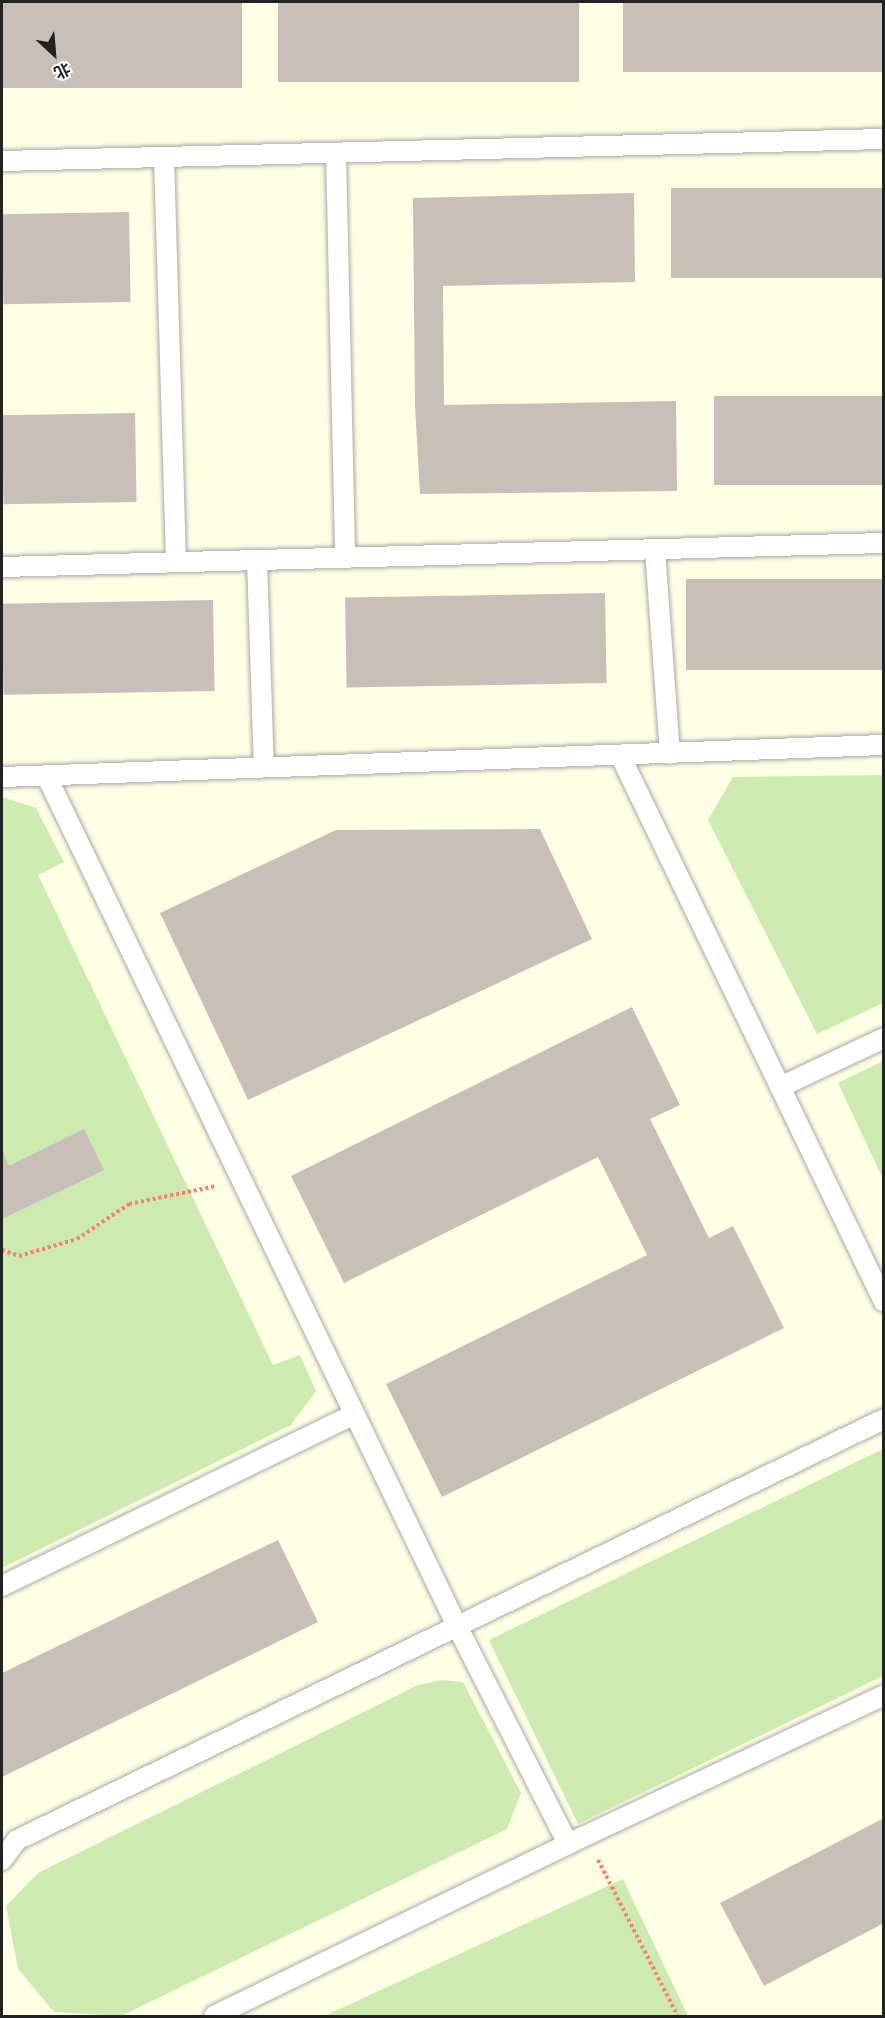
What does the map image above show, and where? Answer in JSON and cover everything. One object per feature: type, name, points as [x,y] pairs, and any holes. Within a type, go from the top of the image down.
[{"type":"lane","points":[[2,161],[884,139]]},
{"type":"lane","points":[[336,153],[345,558]]},
{"type":"lane","points":[[164,157],[177,562]]},
{"type":"lane","points":[[2,567],[884,543]]},
{"type":"lane","points":[[655,549],[670,753]]},
{"type":"lane","points":[[257,560],[264,767]]},
{"type":"lane","points":[[2,777],[884,745]]},
{"type":"lane","points":[[620,755],[780,1087],[877,1272],[884,1302]]},
{"type":"lane","points":[[46,775],[457,1626],[577,1840]]},
{"type":"lane","points":[[780,1087],[884,1038]]},
{"type":"lane","points":[[2,1586],[354,1414]]},
{"type":"lane","points":[[2,1860],[17,1840],[884,1419]]},
{"type":"lane","points":[[214,2016],[577,1840],[884,1695]]},
{"type":"path","points":[[2,1250],[19,1256],[77,1239],[129,1204],[242,1181]]},
{"type":"path","points":[[577,1840],[678,2016]]},
{"type":"shaded area","points":[[2,2],[883,2],[883,2016],[2,2016]]},
{"type":"green space","points":[[883,775],[883,1003],[817,1034],[708,820],[733,777]]},
{"type":"green space","points":[[2,797],[36,808],[64,862],[38,875],[273,1365],[300,1355],[316,1391],[291,1425],[2,1568]]},
{"type":"green space","points":[[883,1061],[883,1179],[838,1083]]},
{"type":"green space","points":[[883,1449],[883,1676],[578,1824],[489,1640]]},
{"type":"green space","points":[[442,1680],[463,1682],[521,1793],[507,1829],[121,2016],[54,2012],[18,1969],[6,1906],[38,1873],[418,1685]]},
{"type":"green space","points":[[623,1879],[688,2016],[324,2016]]},
{"type":"building","points":[[2,2],[242,2],[242,88],[2,88]]},
{"type":"building","points":[[278,2],[579,2],[579,82],[278,82]]},
{"type":"building","points":[[623,2],[884,2],[884,72],[623,72]]},
{"type":"building","points":[[671,188],[884,188],[884,278],[671,278]]},
{"type":"building","points":[[634,193],[635,282],[443,286],[444,405],[676,401],[677,491],[420,494],[415,406],[413,198]]},
{"type":"building","points":[[129,212],[131,302],[4,304],[2,214]]},
{"type":"building","points":[[714,396],[884,396],[884,485],[714,485]]},
{"type":"building","points":[[135,413],[137,502],[4,504],[2,415]]},
{"type":"building","points":[[686,579],[884,579],[884,670],[686,670]]},
{"type":"building","points":[[605,593],[607,683],[347,688],[345,598]]},
{"type":"building","points":[[213,600],[215,691],[4,695],[2,604]]},
{"type":"building","points":[[540,829],[592,939],[248,1100],[160,913],[336,830]]},
{"type":"building","points":[[632,1007],[680,1105],[650,1119],[709,1238],[733,1226],[784,1328],[442,1497],[386,1384],[647,1255],[598,1157],[344,1283],[291,1176]]},
{"type":"building","points":[[84,1129],[104,1170],[2,1219],[2,1150],[9,1166]]},
{"type":"building","points":[[278,1540],[318,1622],[2,1777],[2,1673]]},
{"type":"building","points":[[884,1818],[884,1923],[764,1986],[720,1903]]}]
